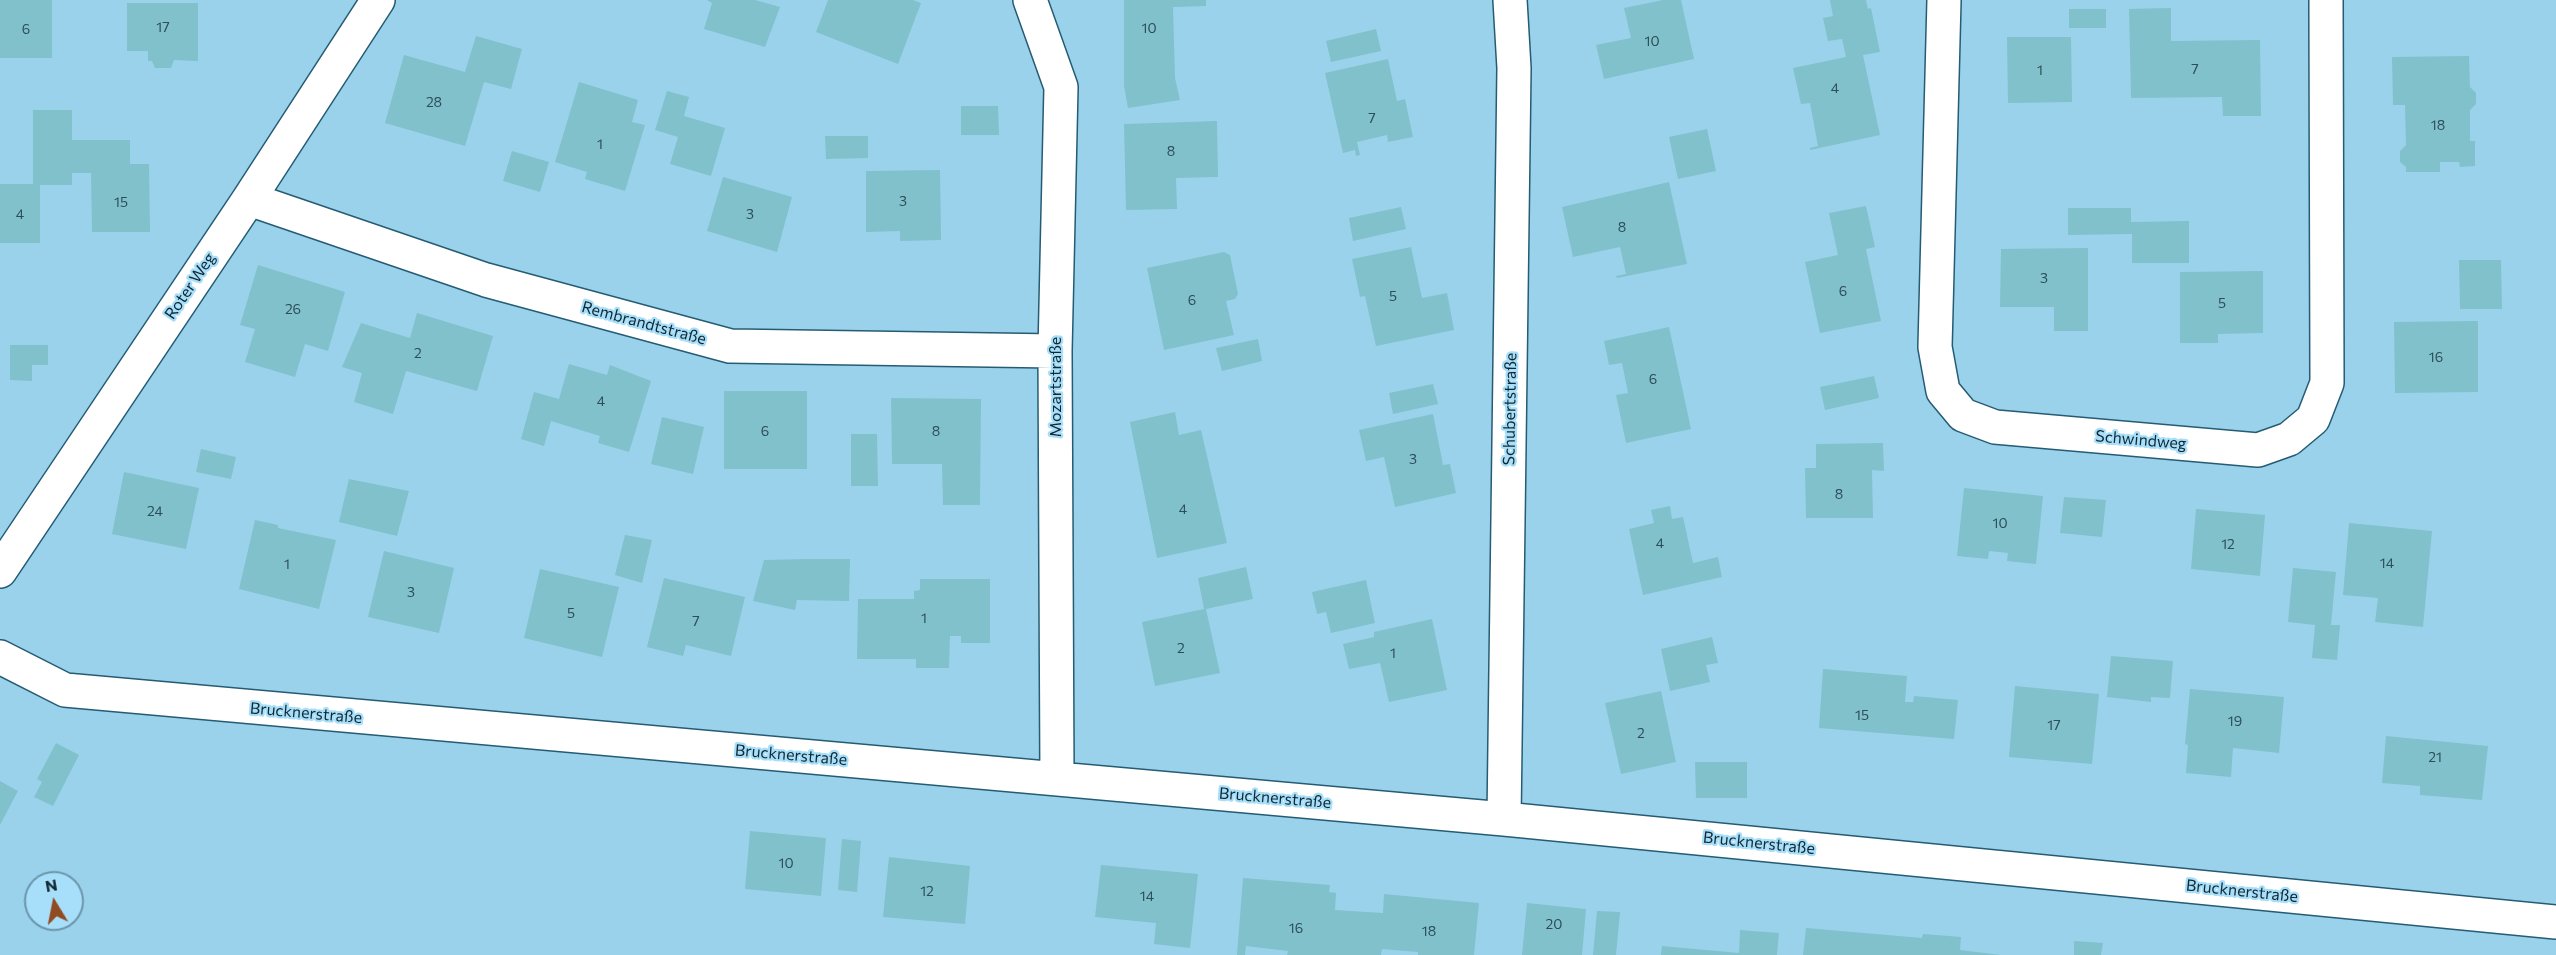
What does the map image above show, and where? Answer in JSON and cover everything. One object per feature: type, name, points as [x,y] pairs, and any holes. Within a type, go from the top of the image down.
[{"type":"street","name":"Roter Weg","points":[[0,571],[249,199],[378,0]]},
{"type":"street","name":"Mozartstraße","points":[[1030,0],[1060,87],[1055,351],[1057,779]]},
{"type":"street","name":"Schubertstraße","points":[[1504,819],[1514,68],[1510,0]]},
{"type":"street","name":"Schwindweg","points":[[1944,0],[1935,347],[1943,391],[1963,415],[1995,427],[2258,450],[2289,439],[2313,419],[2327,383],[2326,0]]},
{"type":"street","name":"Rembrandtstraße","points":[[249,199],[486,280],[730,346],[1055,351]]},
{"type":"street","name":"Brucknerstraße","points":[[0,657],[65,690],[1504,819],[2556,922]]},
{"type":"building","points":[[0,0],[52,0],[52,58],[0,58]]},
{"type":"building","points":[[707,0],[755,0],[780,7],[765,47],[704,29],[712,3]]},
{"type":"building","points":[[828,0],[913,0],[921,3],[898,64],[816,32]]},
{"type":"building","points":[[1124,0],[1206,0],[1206,6],[1173,7],[1175,78],[1180,100],[1128,108],[1124,86]]},
{"type":"building","points":[[1663,0],[1681,0],[1694,59],[1604,79],[1596,45],[1631,38],[1624,8]]},
{"type":"building","points":[[1830,0],[1866,0],[1868,9],[1871,8],[1880,52],[1863,55],[1880,135],[1810,150],[1818,146],[1810,103],[1801,104],[1793,68],[1846,57],[1842,39],[1828,41],[1823,18],[1833,16]]},
{"type":"building","points":[[127,3],[198,3],[198,61],[174,60],[171,68],[155,68],[152,61],[148,61],[148,51],[127,51]]},
{"type":"building","points":[[2171,8],[2171,41],[2260,40],[2261,116],[2223,116],[2222,97],[2131,98],[2129,9]]},
{"type":"building","points":[[2069,9],[2106,9],[2106,28],[2069,28]]},
{"type":"building","points":[[1376,29],[1381,51],[1331,62],[1326,41]]},
{"type":"building","points":[[476,36],[522,49],[511,89],[484,82],[465,146],[385,123],[404,55],[465,72]]},
{"type":"building","points":[[2007,37],[2071,37],[2072,102],[2008,103]]},
{"type":"building","points":[[2469,56],[2470,87],[2476,93],[2476,104],[2470,110],[2470,141],[2475,141],[2475,166],[2460,167],[2459,162],[2440,162],[2440,172],[2406,172],[2406,167],[2400,162],[2400,151],[2406,145],[2405,105],[2393,105],[2392,57]]},
{"type":"building","points":[[1388,59],[1397,101],[1405,99],[1413,137],[1388,142],[1387,135],[1357,142],[1360,155],[1356,156],[1355,150],[1343,153],[1325,73]]},
{"type":"building","points":[[579,82],[638,100],[632,122],[645,125],[625,191],[585,179],[587,172],[555,162]]},
{"type":"building","points":[[667,91],[689,97],[684,116],[725,128],[711,176],[670,164],[678,137],[655,130]]},
{"type":"building","points":[[961,106],[998,106],[999,135],[961,135]]},
{"type":"building","points":[[33,110],[72,110],[72,140],[130,140],[130,164],[149,164],[150,232],[92,232],[91,173],[72,173],[72,185],[40,185],[40,243],[0,243],[0,184],[33,184]]},
{"type":"building","points":[[1217,121],[1218,177],[1176,178],[1177,209],[1126,210],[1124,124]]},
{"type":"building","points":[[1707,129],[1716,171],[1678,179],[1669,137]]},
{"type":"building","points":[[825,136],[868,136],[868,158],[826,159]]},
{"type":"building","points":[[512,151],[549,162],[540,192],[503,181]]},
{"type":"building","points":[[940,170],[941,240],[900,241],[900,231],[866,232],[866,171]]},
{"type":"building","points":[[723,177],[792,197],[777,252],[707,231]]},
{"type":"building","points":[[1669,182],[1687,264],[1617,278],[1616,276],[1626,274],[1620,247],[1573,257],[1562,207]]},
{"type":"building","points":[[1866,206],[1875,247],[1866,249],[1881,321],[1820,333],[1805,262],[1838,255],[1829,213]]},
{"type":"building","points":[[1401,207],[1406,229],[1353,241],[1349,218]]},
{"type":"building","points":[[2068,208],[2131,208],[2131,222],[2189,221],[2189,263],[2132,263],[2132,234],[2068,235]]},
{"type":"building","points":[[1411,247],[1422,298],[1447,293],[1454,330],[1376,346],[1365,296],[1360,297],[1352,259]]},
{"type":"building","points":[[2088,248],[2088,331],[2054,331],[2054,307],[2000,307],[2001,249]]},
{"type":"building","points":[[1224,252],[1230,255],[1238,294],[1235,299],[1226,301],[1234,335],[1164,350],[1147,268]]},
{"type":"building","points":[[2459,260],[2501,260],[2502,309],[2460,309]]},
{"type":"building","points":[[258,265],[345,292],[328,351],[305,344],[295,377],[245,362],[255,329],[240,325]]},
{"type":"building","points":[[2263,271],[2263,333],[2218,334],[2218,343],[2180,343],[2180,272]]},
{"type":"building","points":[[417,313],[493,336],[477,391],[406,371],[393,414],[354,402],[362,373],[342,367],[361,323],[410,338]]},
{"type":"building","points":[[2478,321],[2478,392],[2395,393],[2394,322]]},
{"type":"building","points":[[1669,327],[1691,429],[1626,443],[1616,395],[1628,393],[1622,363],[1609,365],[1604,341]]},
{"type":"building","points":[[1258,339],[1262,361],[1222,371],[1216,348]]},
{"type":"building","points":[[10,345],[48,345],[48,365],[32,365],[32,381],[10,380]]},
{"type":"building","points":[[569,364],[607,375],[610,365],[651,381],[629,452],[598,443],[600,436],[551,421],[544,446],[521,439],[534,392],[559,399]]},
{"type":"building","points":[[1874,376],[1879,398],[1825,410],[1820,387]]},
{"type":"building","points":[[1433,384],[1438,404],[1393,414],[1389,393]]},
{"type":"building","points":[[724,391],[807,391],[807,469],[724,469]]},
{"type":"building","points":[[891,398],[981,399],[980,505],[943,505],[942,464],[892,464]]},
{"type":"building","points":[[1175,412],[1179,435],[1201,430],[1227,543],[1157,558],[1130,422]]},
{"type":"building","points":[[1433,414],[1443,465],[1450,464],[1456,493],[1395,507],[1384,457],[1366,461],[1359,430]]},
{"type":"building","points":[[662,417],[704,427],[693,474],[651,464]]},
{"type":"building","points":[[851,434],[877,434],[878,486],[851,486]]},
{"type":"building","points":[[1883,443],[1884,471],[1872,470],[1873,518],[1806,518],[1805,468],[1816,468],[1816,444]]},
{"type":"building","points":[[201,449],[236,457],[231,479],[196,472]]},
{"type":"building","points":[[124,472],[199,488],[186,549],[112,534]]},
{"type":"building","points":[[349,479],[409,491],[397,536],[339,522]]},
{"type":"building","points":[[1964,488],[2043,496],[2036,564],[2007,561],[2008,553],[1989,551],[1988,559],[1957,556]]},
{"type":"building","points":[[2064,497],[2106,500],[2102,537],[2060,533]]},
{"type":"building","points":[[1670,506],[1672,519],[1683,517],[1693,563],[1718,557],[1722,577],[1643,595],[1629,529],[1654,523],[1651,510]]},
{"type":"building","points":[[2196,509],[2265,515],[2260,576],[2191,569]]},
{"type":"building","points":[[255,520],[278,525],[278,528],[336,540],[319,609],[239,589]]},
{"type":"building","points":[[2349,523],[2432,531],[2423,627],[2375,622],[2378,598],[2343,595]]},
{"type":"building","points":[[625,535],[652,540],[642,583],[615,575]]},
{"type":"building","points":[[384,551],[454,568],[439,633],[368,617]]},
{"type":"building","points":[[850,559],[849,601],[797,600],[795,610],[753,601],[764,560]]},
{"type":"building","points":[[1246,567],[1253,599],[1206,609],[1220,673],[1155,686],[1142,622],[1204,609],[1198,578]]},
{"type":"building","points":[[2293,568],[2336,572],[2331,625],[2340,625],[2337,660],[2312,658],[2315,625],[2288,622]]},
{"type":"building","points":[[540,569],[619,587],[602,657],[524,638]]},
{"type":"building","points":[[664,578],[745,597],[731,656],[686,645],[683,656],[647,647]]},
{"type":"building","points":[[920,579],[990,579],[990,643],[961,643],[961,636],[950,636],[949,668],[916,668],[916,659],[857,659],[858,599],[914,599],[914,591],[920,590]]},
{"type":"building","points":[[1366,580],[1375,623],[1331,633],[1326,612],[1317,614],[1312,592]]},
{"type":"building","points":[[1432,619],[1447,690],[1389,702],[1380,663],[1349,669],[1343,644],[1374,637],[1374,632]]},
{"type":"building","points":[[1712,637],[1718,663],[1706,665],[1710,682],[1670,691],[1661,649]]},
{"type":"building","points":[[2111,656],[2173,661],[2170,698],[2151,697],[2151,702],[2107,697]]},
{"type":"building","points":[[1823,669],[1907,676],[1905,702],[1913,702],[1914,696],[1958,700],[1954,739],[1819,728]]},
{"type":"building","points":[[2015,686],[2099,694],[2092,764],[2009,757]]},
{"type":"building","points":[[2190,689],[2284,697],[2279,753],[2233,748],[2231,777],[2186,773],[2188,745],[2185,744]]},
{"type":"building","points":[[1661,691],[1676,762],[1621,774],[1605,703]]},
{"type":"building","points":[[2386,736],[2488,746],[2482,800],[2420,795],[2420,786],[2382,783]]},
{"type":"building","points":[[56,743],[79,755],[53,806],[34,797],[42,782],[37,779]]},
{"type":"building","points":[[1695,762],[1747,762],[1747,798],[1696,798]]},
{"type":"building","points":[[0,781],[18,791],[0,825]]},
{"type":"building","points":[[750,831],[826,838],[821,896],[745,889]]},
{"type":"building","points":[[842,839],[861,841],[857,892],[838,890]]},
{"type":"building","points":[[889,857],[970,866],[965,924],[883,917]]},
{"type":"building","points":[[1101,865],[1198,874],[1190,948],[1154,944],[1156,923],[1095,917]]},
{"type":"building","points":[[1243,878],[1330,885],[1329,892],[1336,893],[1335,910],[1383,913],[1384,894],[1479,903],[1474,955],[1418,955],[1418,952],[1382,949],[1381,955],[1287,955],[1288,951],[1246,946],[1245,955],[1237,955]]},
{"type":"building","points":[[1527,903],[1586,909],[1582,955],[1522,955]]},
{"type":"building","points":[[1597,911],[1620,912],[1616,955],[1593,955]]},
{"type":"building","points":[[1806,928],[1922,938],[1923,934],[1961,937],[1960,950],[2001,955],[1803,955]]},
{"type":"building","points":[[1740,930],[1779,933],[1777,955],[1661,955],[1662,946],[1739,953]]},
{"type":"building","points":[[2074,941],[2103,943],[2101,955],[2074,955]]}]
